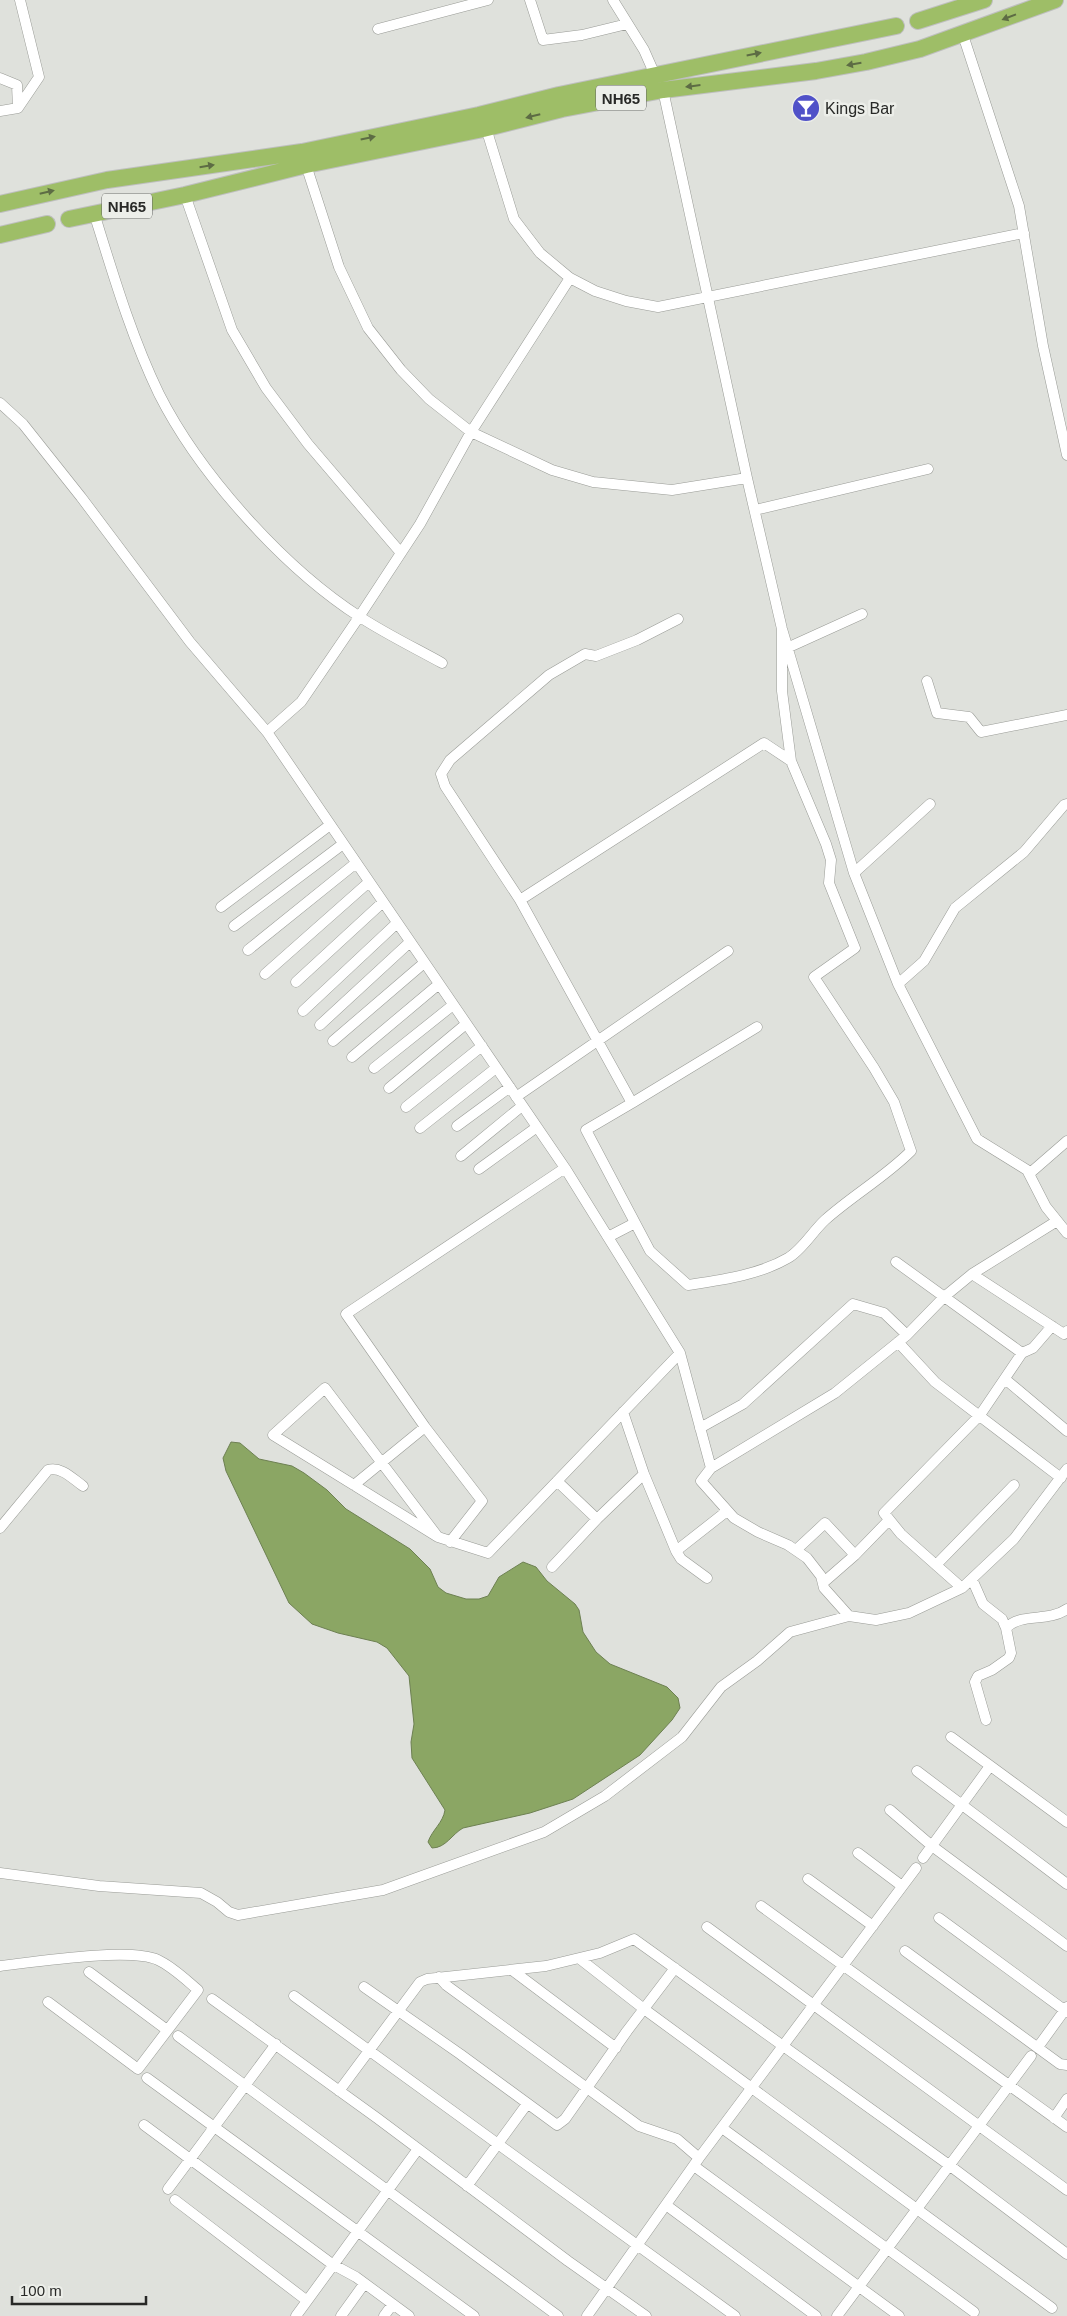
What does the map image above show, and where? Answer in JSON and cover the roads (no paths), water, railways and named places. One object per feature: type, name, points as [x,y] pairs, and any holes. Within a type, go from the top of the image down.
[{"type":"highway","points":[[918,21],[984,0]]},
{"type":"highway","name":"NH65","points":[[69,219],[185,195],[306,165],[486,128],[562,109],[663,90],[816,71],[866,62],[920,49],[963,35],[1054,0]]},
{"type":"highway","name":"NH65","points":[[0,204],[107,180],[302,152],[479,115],[559,95],[896,26]]},
{"type":"highway","points":[[0,235],[46,224]]},
{"type":"street","points":[[0,110],[18,108],[40,77],[20,0]]},
{"type":"street","points":[[378,29],[488,0]]},
{"type":"street","points":[[530,0],[543,40],[582,35],[627,24]]},
{"type":"street","points":[[613,0],[644,50],[655,75]]},
{"type":"street","points":[[963,35],[1019,206],[1044,346],[1067,455]]},
{"type":"street","points":[[0,78],[17,85],[18,108]]},
{"type":"street","points":[[663,90],[747,478],[782,629],[854,873],[898,984],[977,1139],[1027,1170],[1046,1207],[1067,1233]]},
{"type":"street","points":[[486,128],[514,219],[540,253],[570,278],[595,291],[626,301],[658,307],[1024,233]]},
{"type":"street","points":[[306,165],[339,267],[368,328],[401,370],[429,400],[471,432],[552,470],[593,482],[672,490],[747,478]]},
{"type":"street","points":[[185,195],[232,330],[266,388],[308,444],[401,553]]},
{"type":"street","points":[[94,213],[128,320],[160,394],[191,446],[222,488],[278,551],[310,579],[359,617],[442,663]]},
{"type":"street","points":[[267,732],[301,702],[359,617],[420,524],[471,432],[570,278]]},
{"type":"street","points":[[0,402],[23,424],[81,497],[190,642],[267,732],[565,1168],[680,1353],[711,1468]]},
{"type":"street","points":[[755,510],[928,469]]},
{"type":"street","points":[[787,648],[862,614]]},
{"type":"street","points":[[632,1103],[520,900],[444,786],[441,774],[450,760],[549,675],[585,654],[596,656],[637,640],[678,619]]},
{"type":"street","points":[[757,1027],[586,1130],[650,1251],[688,1285],[754,1271],[789,1258],[830,1216],[856,1193],[893,1169],[912,1151],[894,1102],[814,977],[854,948],[829,883],[832,860],[791,761],[782,691],[782,629]]},
{"type":"street","points":[[927,680],[937,713],[969,717],[981,732],[1067,715]]},
{"type":"street","points":[[520,900],[764,743],[791,761]]},
{"type":"street","points":[[854,873],[930,804]]},
{"type":"street","points":[[898,984],[924,961],[954,908],[1024,852],[1064,805],[1067,804]]},
{"type":"street","points":[[221,907],[330,825]]},
{"type":"street","points":[[234,926],[343,844]]},
{"type":"street","points":[[248,950],[356,863]]},
{"type":"street","points":[[265,974],[369,882]]},
{"type":"street","points":[[296,982],[383,902]]},
{"type":"street","points":[[303,1011],[397,922]]},
{"type":"street","points":[[320,1025],[410,942]]},
{"type":"street","points":[[516,1097],[599,1042],[728,951]]},
{"type":"street","points":[[333,1041],[424,963]]},
{"type":"street","points":[[352,1057],[439,984]]},
{"type":"street","points":[[374,1068],[453,1005]]},
{"type":"street","points":[[389,1088],[466,1024]]},
{"type":"street","points":[[406,1107],[482,1046]]},
{"type":"street","points":[[420,1128],[496,1068]]},
{"type":"street","points":[[457,1126],[510,1087]]},
{"type":"street","points":[[461,1156],[522,1106]]},
{"type":"street","points":[[479,1169],[537,1127]]},
{"type":"street","points":[[1029,1174],[1067,1141]]},
{"type":"street","points":[[450,1542],[482,1501],[425,1427],[346,1314],[565,1168]]},
{"type":"street","points":[[849,1616],[824,1588],[824,1582],[807,1558],[796,1550],[742,1522],[727,1510],[701,1481],[711,1468],[835,1393],[907,1335],[944,1297],[972,1274],[1057,1221]]},
{"type":"street","points":[[608,1237],[635,1223]]},
{"type":"street","points":[[896,1262],[1022,1354]]},
{"type":"street","points":[[972,1274],[1064,1334],[1067,1331]]},
{"type":"street","points":[[700,1428],[742,1404],[853,1304],[884,1313],[907,1335]]},
{"type":"street","points":[[962,1588],[901,1534],[884,1513],[980,1415],[1022,1354],[1033,1348],[1052,1326]]},
{"type":"street","points":[[898,1342],[935,1382],[1060,1478]]},
{"type":"street","points":[[438,1537],[325,1388],[273,1435],[438,1537],[488,1553],[680,1353]]},
{"type":"street","points":[[1005,1379],[1067,1431]]},
{"type":"street","points":[[623,1412],[644,1474],[676,1551],[681,1559],[707,1578]]},
{"type":"street","points":[[354,1485],[425,1427]]},
{"type":"street","points":[[0,1528],[48,1470],[54,1468],[62,1471],[83,1486]]},
{"type":"street","points":[[0,1873],[98,1886],[201,1893],[230,1912],[238,1915],[383,1890],[544,1832],[605,1796],[682,1737],[720,1686],[757,1661],[790,1632],[849,1616],[876,1620],[909,1613],[962,1588],[1014,1539],[1067,1469]]},
{"type":"street","points":[[552,1567],[597,1519],[644,1474]]},
{"type":"street","points":[[557,1481],[597,1519]]},
{"type":"street","points":[[936,1565],[1014,1485]]},
{"type":"street","points":[[676,1551],[727,1510]]},
{"type":"street","points":[[824,1582],[855,1555],[889,1520]]},
{"type":"street","points":[[796,1550],[825,1523],[855,1555]]},
{"type":"street","points":[[972,1579],[983,1604],[1002,1619],[1006,1628],[1011,1653],[1009,1658],[992,1670],[978,1676],[975,1682],[986,1720]]},
{"type":"street","points":[[1006,1628],[1014,1621],[1050,1618],[1067,1609]]},
{"type":"street","points":[[951,1737],[1067,1822]]},
{"type":"street","points":[[923,1858],[990,1766]]},
{"type":"street","points":[[916,1771],[1067,1884]]},
{"type":"street","points":[[890,1810],[932,1846],[1067,1946]]},
{"type":"street","points":[[858,1854],[902,1886]]},
{"type":"street","points":[[587,2316],[696,2162],[815,2006],[916,1868]]},
{"type":"street","points":[[808,1879],[874,1926]]},
{"type":"street","points":[[761,1906],[1067,2127]]},
{"type":"street","points":[[939,1918],[1066,2010],[1038,2047]]},
{"type":"street","points":[[707,1927],[1067,2190]]},
{"type":"street","points":[[339,2090],[420,1982],[439,1977],[512,1970],[580,1959],[634,1939],[949,2165],[1067,2254]]},
{"type":"street","points":[[905,1951],[1060,2064],[1067,2065]]},
{"type":"street","points":[[0,1966],[135,1954],[157,1960],[174,1970],[198,1990],[138,2069],[48,2002]]},
{"type":"street","points":[[580,1959],[644,2009],[1052,2308]]},
{"type":"street","points":[[364,1987],[557,2125],[565,2119],[675,1968]]},
{"type":"street","points":[[512,1970],[616,2048]]},
{"type":"street","points":[[89,1972],[167,2030]]},
{"type":"street","points":[[439,1977],[446,1985],[639,2126],[677,2139],[696,2162],[858,2287],[899,2316]]},
{"type":"street","points":[[294,1996],[735,2316]]},
{"type":"street","points":[[212,1999],[646,2316]]},
{"type":"street","points":[[178,2036],[558,2316]]},
{"type":"street","points":[[168,2189],[276,2044]]},
{"type":"street","points":[[837,2316],[1031,2056]]},
{"type":"street","points":[[147,2078],[474,2316]]},
{"type":"street","points":[[1054,2118],[1067,2099]]},
{"type":"street","points":[[467,2186],[527,2104]]},
{"type":"street","points":[[144,2125],[332,2264],[364,2284],[408,2316]]},
{"type":"street","points":[[722,2128],[974,2312]]},
{"type":"street","points":[[296,2316],[332,2264],[418,2149]]},
{"type":"street","points":[[174,2200],[306,2300]]},
{"type":"street","points":[[666,2205],[816,2316]]},
{"type":"street","points":[[341,2316],[364,2284]]},
{"type":"street","points":[[384,2316],[392,2305]]},
{"type":"place","name":"Kings Bar","points":[[806,108]]}]
